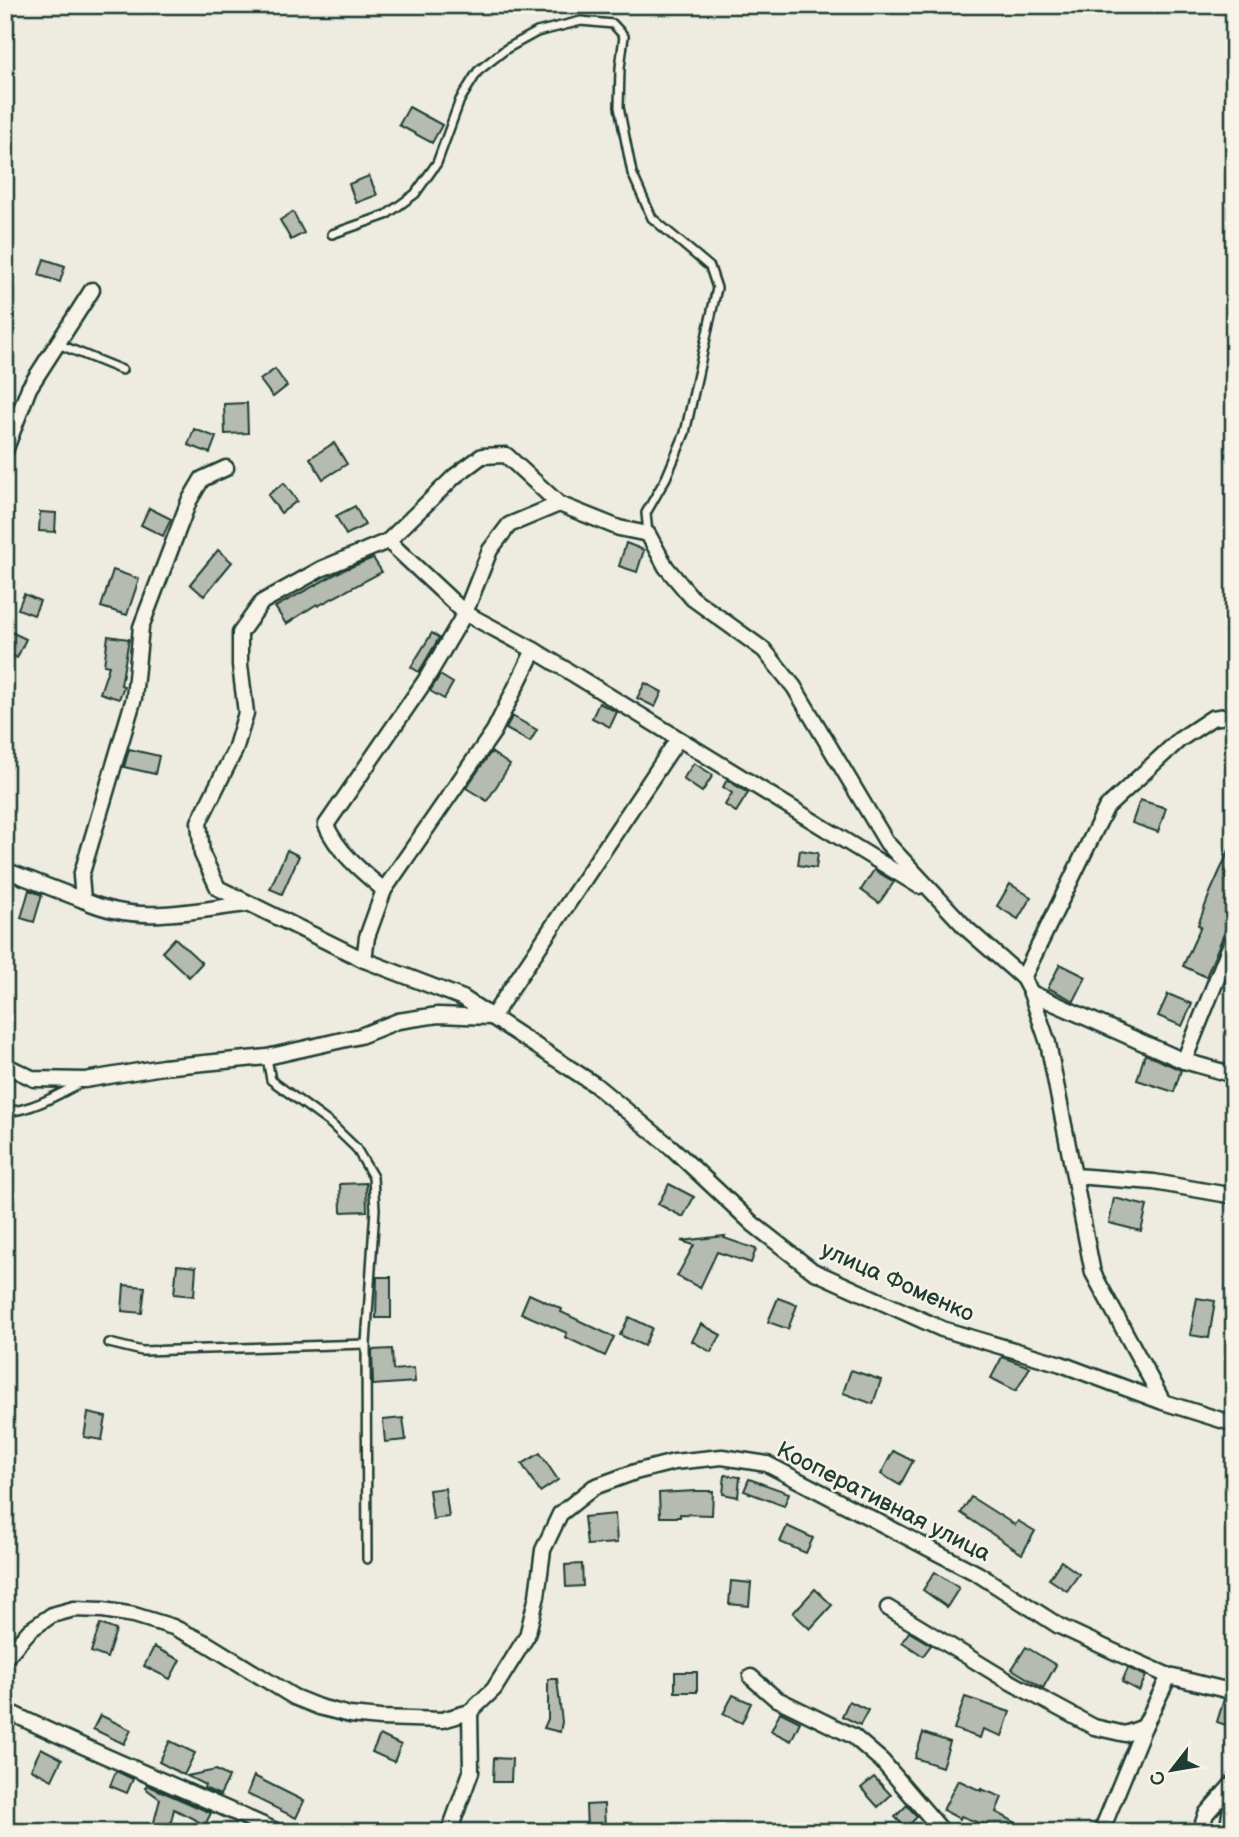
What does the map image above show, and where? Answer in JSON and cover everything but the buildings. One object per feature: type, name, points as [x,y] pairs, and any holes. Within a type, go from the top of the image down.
[{"type":"street","points":[[5,451],[29,388],[92,290]]},
{"type":"street","points":[[932,894],[534,650],[465,614],[388,541],[455,476],[482,456],[506,455],[559,504],[619,528],[648,534],[666,567],[692,598],[764,650],[794,687],[887,843],[967,929],[1023,978],[1031,993],[1048,1044],[1093,1273],[1163,1402]]},
{"type":"street","points":[[83,900],[81,876],[134,698],[141,627],[189,501],[202,479],[226,468]]},
{"type":"street","points":[[384,890],[332,840],[326,825],[425,681],[465,614],[490,550],[509,525],[559,504]]},
{"type":"street","name":"улица Фоменко","points":[[388,541],[321,569],[262,602],[240,633],[240,665],[246,713],[235,750],[199,821],[202,854],[218,888],[363,960],[463,999],[492,1017],[594,1084],[672,1148],[753,1224],[813,1271],[943,1329],[1061,1364],[1163,1402],[1234,1424]]},
{"type":"street","points":[[363,960],[367,937],[384,890],[494,731],[534,650]]},
{"type":"street","points":[[1023,978],[1106,808],[1179,740],[1212,718],[1234,715]]},
{"type":"street","points":[[5,1065],[34,1079],[85,1080],[163,1067],[267,1057],[360,1036],[398,1021],[438,1015],[492,1017],[678,739]]},
{"type":"street","points":[[5,870],[106,911],[143,916],[246,904]]},
{"type":"street","points":[[1184,1061],[1234,936]]},
{"type":"street","points":[[1031,993],[1184,1061],[1234,1075]]},
{"type":"street","points":[[1075,1176],[1154,1182],[1234,1196]]},
{"type":"street","name":"Кооперативная улица","points":[[470,1712],[494,1689],[527,1636],[537,1596],[543,1550],[561,1514],[594,1488],[635,1472],[674,1462],[722,1457],[768,1464],[978,1574],[1059,1626],[1168,1676],[1234,1692]]},
{"type":"street","points":[[888,1608],[1003,1678],[1094,1727],[1125,1734],[1144,1727]]},
{"type":"street","points":[[5,1658],[30,1630],[52,1615],[74,1609],[103,1610],[134,1615],[173,1627],[206,1643],[294,1697],[319,1707],[350,1715],[414,1721],[442,1720],[470,1712],[471,1772],[449,1832]]},
{"type":"street","points":[[1101,1832],[1168,1676]]},
{"type":"street","points":[[751,1677],[775,1698],[853,1736],[882,1761],[943,1832]]},
{"type":"street","points":[[5,1710],[92,1752],[187,1790],[278,1832]]},
{"type":"street","points":[[1200,1832],[1206,1814],[1234,1782]]},
{"type":"street","points":[[1232,1832],[1229,1820],[1234,1789]]},
{"type":"lane","points":[[332,234],[386,215],[415,194],[437,163],[460,100],[478,71],[506,49],[537,32],[581,21],[613,24],[624,36],[619,107],[632,173],[652,218],[710,267],[717,288],[685,433],[666,478],[646,513],[648,534]]},
{"type":"lane","points":[[58,344],[122,370]]},
{"type":"lane","points":[[267,1057],[271,1080],[331,1124],[356,1148],[373,1177],[375,1209],[366,1344],[367,1559]]},
{"type":"lane","points":[[5,1112],[53,1098],[85,1080]]},
{"type":"lane","points":[[110,1343],[142,1352],[366,1344]]}]
